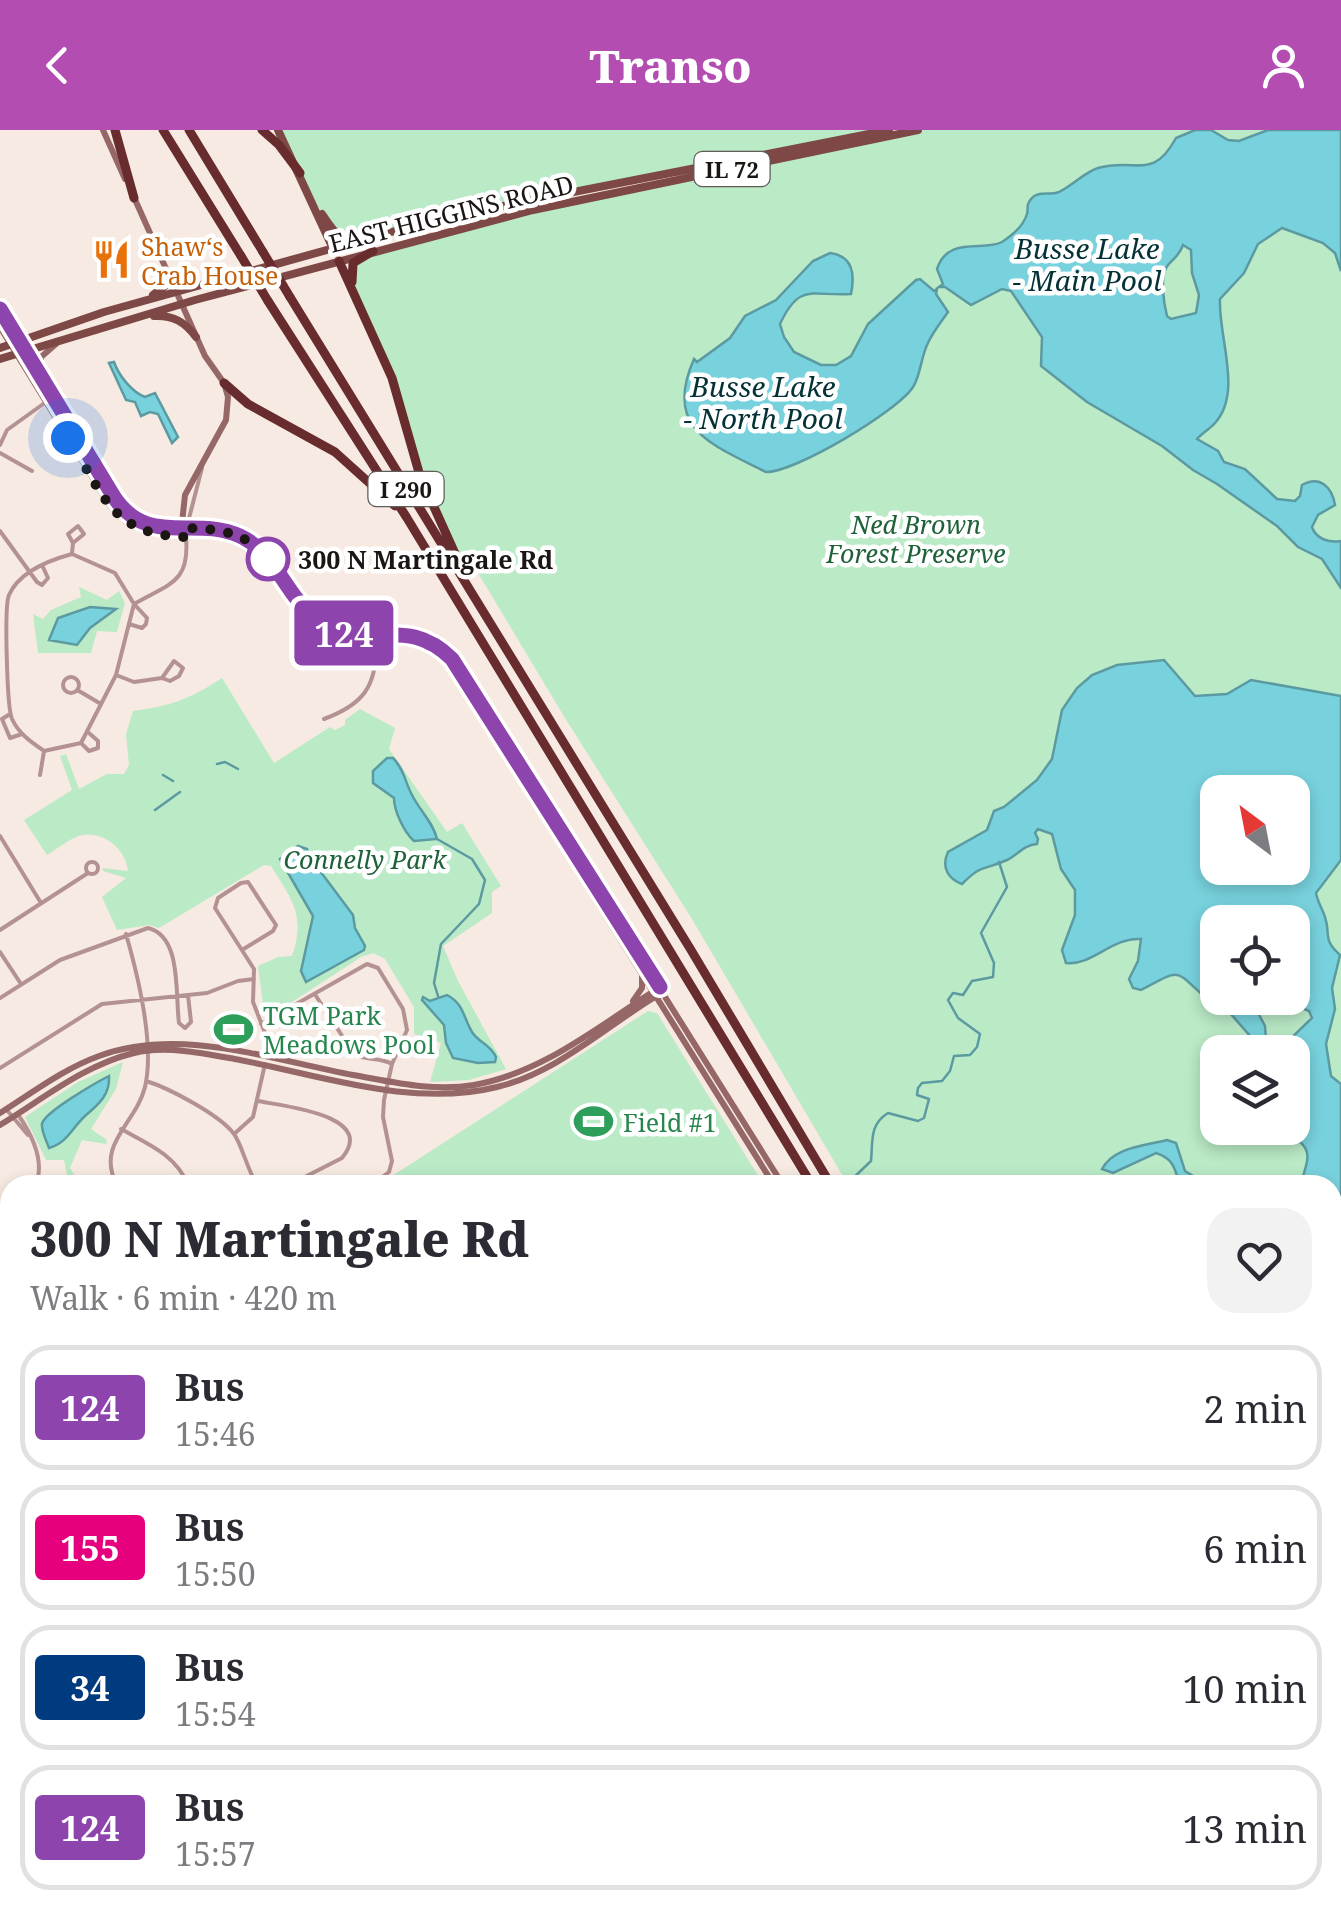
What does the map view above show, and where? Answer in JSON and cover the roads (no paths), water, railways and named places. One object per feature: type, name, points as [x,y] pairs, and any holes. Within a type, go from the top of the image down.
[{"type":"highway","points":[[116,130],[134,198]]},
{"type":"highway","name":"I 290","points":[[163,130],[407,518],[806,1175]]},
{"type":"highway","name":"I 290","points":[[189,130],[825,1175]]},
{"type":"highway","points":[[262,130],[300,173]]},
{"type":"highway","points":[[355,294],[352,266],[372,252]]},
{"type":"highway","points":[[338,262],[392,378],[420,476],[476,599]]},
{"type":"highway","points":[[224,383],[248,404],[335,452],[407,518]]},
{"type":"main road","points":[[278,130],[338,262]]},
{"type":"main road","name":"EAST HIGGINS ROAD","points":[[0,348],[137,303],[395,231],[477,211],[889,130]]},
{"type":"main road","name":"EAST HIGGINS ROAD","points":[[0,359],[181,304],[533,210],[918,130]]},
{"type":"main road","points":[[313,200],[343,239],[395,231]]},
{"type":"main road","points":[[137,303],[165,286],[166,271]]},
{"type":"main road","points":[[140,317],[176,319],[196,337]]},
{"type":"street","points":[[103,130],[206,360],[224,383],[229,412],[185,495],[182,523],[188,560],[182,575],[134,604],[127,624],[116,675],[81,743],[44,751],[22,734],[10,714],[3,603],[16,583],[42,565],[72,554],[115,573],[134,604],[147,618],[142,628],[127,624]]},
{"type":"street","points":[[0,309],[46,402],[118,516],[144,532],[218,530],[248,540],[266,556],[306,611],[330,627],[351,634],[416,636],[435,644],[452,659],[777,1175]]},
{"type":"street","points":[[0,327],[14,342]]},
{"type":"street","points":[[40,375],[41,356],[64,338]]},
{"type":"street","points":[[20,352],[40,375],[123,510],[153,527],[221,538],[240,545],[259,560],[309,624],[341,640],[406,642],[421,646],[451,669],[642,976],[658,992],[664,1012],[768,1175]]},
{"type":"street","points":[[0,444],[7,430],[46,402]]},
{"type":"street","points":[[0,453],[32,472]]},
{"type":"street","points":[[0,531],[37,582],[46,584],[48,578],[42,565]]},
{"type":"street","points":[[72,554],[73,543]]},
{"type":"street","points":[[324,719],[360,702],[374,672],[376,642]]},
{"type":"street","points":[[116,675],[134,682],[162,678]]},
{"type":"street","points":[[0,682],[10,681]]},
{"type":"street","points":[[78,691],[100,704]]},
{"type":"street","points":[[0,696],[9,698]]},
{"type":"street","points":[[10,714],[1,724],[10,738],[22,734]]},
{"type":"street","points":[[81,743],[89,751],[98,748],[98,741],[88,732]]},
{"type":"street","points":[[40,775],[44,751]]},
{"type":"street","points":[[0,836],[41,903]]},
{"type":"street","points":[[0,930],[88,873]]},
{"type":"street","points":[[234,1134],[253,1117],[267,1038],[253,1002],[254,969],[242,950],[216,908],[218,898],[241,882],[248,882],[275,920],[273,931],[242,950]]},
{"type":"street","points":[[0,998],[60,960],[148,928],[166,938],[178,1023],[186,1028],[191,1022],[188,995]]},
{"type":"street","points":[[113,1175],[110,1152],[146,1081],[147,1047],[126,934]]},
{"type":"street","points":[[0,952],[21,984]]},
{"type":"street","points":[[261,1024],[373,964],[407,1019],[404,1042],[386,1085],[383,1117],[392,1150],[385,1175]]},
{"type":"street","points":[[628,1008],[642,988],[642,976]]},
{"type":"street","points":[[0,1068],[102,1004],[188,995],[254,979]]},
{"type":"street","points":[[39,1175],[41,1167],[36,1150],[15,1116],[6,1109],[86,1062],[147,1047],[194,1044],[442,1094],[500,1086],[557,1062],[658,992]]},
{"type":"street","points":[[386,1085],[445,1087],[497,1080],[552,1056],[658,992]]},
{"type":"street","points":[[316,995],[354,1054],[392,1064]]},
{"type":"street","points":[[638,1008],[652,1006],[664,1012]]},
{"type":"street","points":[[404,1042],[432,1051]]},
{"type":"street","points":[[0,1125],[94,1068],[147,1047]]},
{"type":"street","points":[[146,1081],[192,1102],[234,1134],[251,1175]]},
{"type":"street","points":[[258,1101],[326,1116],[341,1122],[348,1132],[348,1151],[342,1158],[308,1175]]},
{"type":"street","points":[[121,1129],[174,1161],[184,1175]]},
{"type":"water","name":"Busse Lake - Main Pool","points":[[1195,130],[1211,130],[1228,140],[1239,141],[1268,130],[1341,130],[1341,271],[1335,253],[1323,243],[1282,228],[1258,244],[1244,273],[1220,299],[1227,396],[1215,423],[1197,439],[1218,451],[1224,462],[1245,469],[1277,499],[1295,501],[1302,485],[1308,482],[1320,482],[1328,488],[1335,505],[1318,515],[1312,527],[1324,539],[1341,541],[1341,588],[1322,559],[1298,547],[1277,526],[1162,446],[1087,402],[1041,366],[1042,337],[1011,291],[1002,289],[971,305],[939,287],[943,284],[937,269],[942,258],[958,248],[994,245],[1006,239],[1023,223],[1034,196],[1059,192],[1098,168],[1151,164],[1176,138]],"holes":[[[1183,245],[1191,250],[1192,273],[1199,295],[1196,313],[1171,319],[1164,297],[1165,270]]]},
{"type":"water","name":"Busse Lake - North Pool","points":[[830,253],[844,258],[851,267],[851,294],[809,294],[794,302],[780,324],[794,352],[821,365],[836,365],[851,356],[868,324],[916,280],[934,291],[937,289],[936,294],[948,312],[929,341],[915,383],[904,398],[821,452],[766,472],[727,452],[698,431],[684,402],[686,383],[694,359],[697,362],[730,338],[745,316],[776,300],[813,261]]},
{"type":"water","points":[[114,362],[135,391],[145,397],[155,393],[178,437],[172,443],[158,414],[141,416],[135,402],[126,400],[109,363]]},
{"type":"water","points":[[90,607],[116,609],[90,628],[77,645],[49,640],[58,618]]},
{"type":"water","points":[[1164,660],[1195,696],[1227,694],[1251,680],[1341,696],[1341,860],[1316,893],[1329,941],[1340,955],[1332,988],[1335,1009],[1326,1044],[1331,1076],[1341,1084],[1341,1175],[1304,1175],[1307,1152],[1302,1145],[1310,1145],[1310,1035],[1294,1035],[1312,1018],[1310,905],[1200,905],[1200,993],[1177,975],[1141,990],[1133,988],[1129,979],[1138,961],[1141,939],[1121,942],[1085,960],[1066,963],[1062,950],[1075,915],[1075,890],[1061,869],[1052,834],[1038,829],[1037,844],[979,870],[962,884],[947,872],[948,852],[987,830],[994,811],[1037,780],[1052,759],[1062,710],[1092,675],[1117,665]]},
{"type":"water","points":[[387,758],[393,758],[400,767],[437,839],[414,841],[400,821],[394,798],[373,783],[373,771]]},
{"type":"water","points":[[298,846],[307,849],[353,915],[365,946],[306,982],[301,971],[313,916],[280,859]]},
{"type":"water","points":[[447,995],[460,1007],[475,1036],[494,1053],[495,1062],[453,1058],[444,1025],[422,1000]]},
{"type":"water","points":[[1232,1015],[1259,1015],[1266,1035],[1249,1035]]},
{"type":"water","points":[[109,1076],[108,1089],[99,1103],[65,1139],[49,1148],[42,1127],[45,1119]]},
{"type":"water","points":[[1167,1140],[1176,1143],[1185,1171],[1192,1175],[1176,1175],[1165,1157],[1156,1153],[1113,1173],[1102,1169],[1114,1156]]},
{"type":"waterway","points":[[217,764],[225,762],[238,769]]},
{"type":"waterway","points":[[163,775],[173,781]]},
{"type":"waterway","points":[[155,810],[180,792]]},
{"type":"waterway","points":[[437,839],[472,859],[485,880],[479,904],[441,944],[434,983],[438,996]]},
{"type":"waterway","points":[[856,1175],[871,1161],[873,1134],[882,1118],[888,1113],[918,1121],[924,1118],[929,1099],[917,1095],[918,1088],[922,1083],[942,1081],[954,1056],[970,1055],[977,1047],[980,1034],[958,1018],[948,1000],[953,993],[963,995],[972,981],[993,977],[994,963],[981,933],[1007,887],[999,862]]},
{"type":"place","name":"Shaw‘s Crab House","points":[[111,260]]},
{"type":"place","name":"300 N Martingale Rd","points":[[268,559]]},
{"type":"place","name":"TGM Park Meadows Pool","points":[[233,1029]]},
{"type":"place","name":"Field #1","points":[[593,1122]]},
{"type":"park label","name":"Ned Brown Forest Preserve","points":[[916,538]]},
{"type":"park label","name":"Connelly Park","points":[[365,859]]}]
